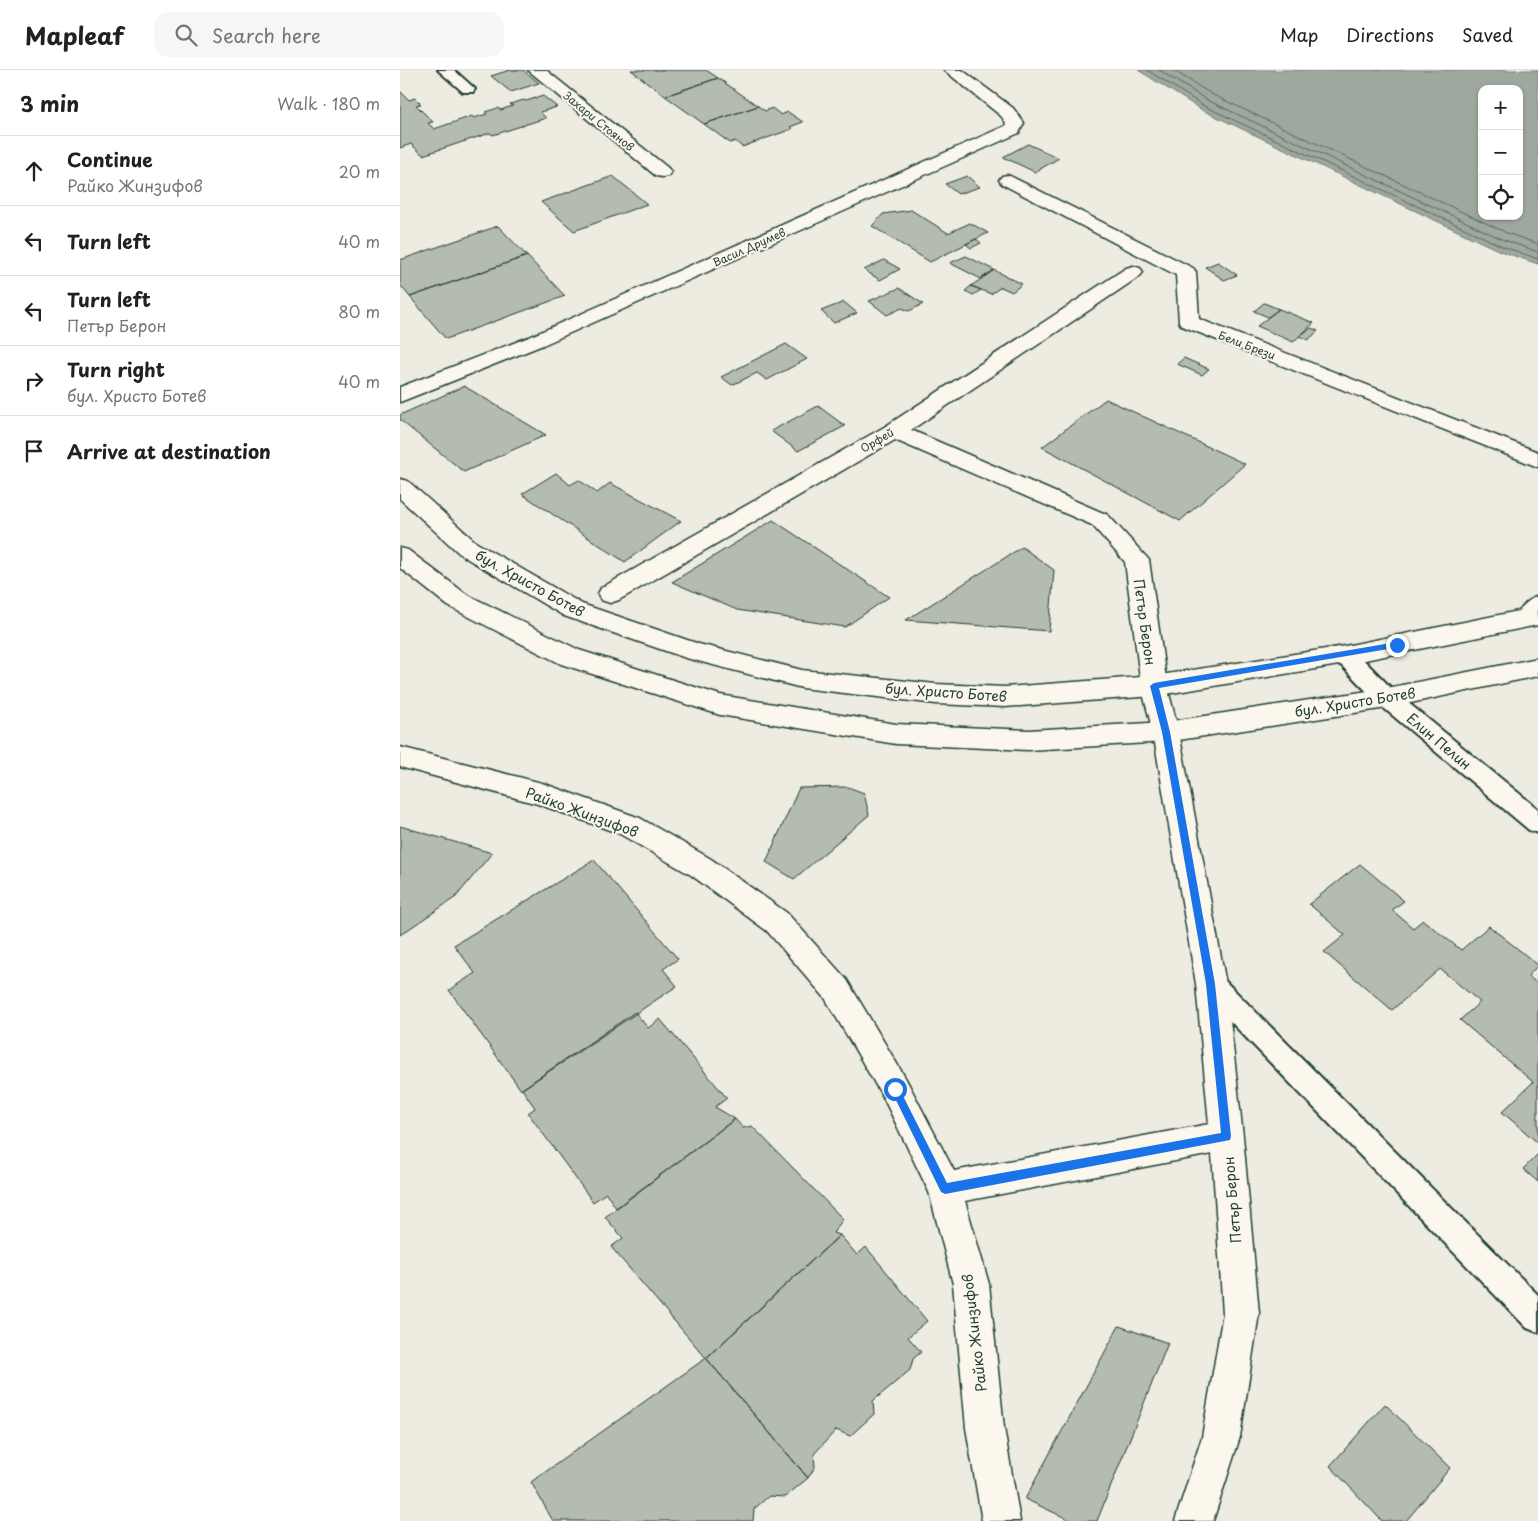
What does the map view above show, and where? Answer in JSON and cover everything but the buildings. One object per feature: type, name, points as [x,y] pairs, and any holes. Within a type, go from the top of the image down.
[{"type":"street","name":"Захари Стоянов","points":[[536,70],[662,172]]},
{"type":"street","name":"Васил Друмев","points":[[400,395],[536,341],[1013,129],[1015,122],[1007,112],[952,70]]},
{"type":"street","name":"Бели Брези","points":[[1008,180],[1186,272],[1189,322],[1538,460]]},
{"type":"street","name":"Орфей","points":[[610,594],[894,431],[1133,272]]},
{"type":"street","name":"Петър Берон","points":[[894,431],[1100,520],[1137,560],[1154,686],[1166,732],[1211,984],[1241,1313],[1221,1436],[1194,1521]]},
{"type":"street","name":"бул. Христо Ботев","points":[[400,486],[468,549],[574,610],[695,652],[802,680],[936,694],[1005,697],[1154,686],[1345,655],[1535,613]]},
{"type":"street","name":"бул. Христо Ботев","points":[[400,556],[457,600],[570,657],[720,705],[896,734],[1028,740],[1166,732],[1387,698],[1538,667]]},
{"type":"street","name":"Райко Жинзифов","points":[[400,757],[542,794],[630,826],[701,867],[777,922],[836,989],[895,1089],[945,1189],[971,1284],[985,1428],[1000,1521]]},
{"type":"street","points":[[945,1189],[1226,1136]]},
{"type":"lane","points":[[445,70],[468,89]]},
{"type":"lane","name":"Елин Пелин","points":[[1345,655],[1387,698],[1538,822]]},
{"type":"lane","points":[[1211,984],[1538,1316]]},
{"type":"water","points":[[1138,70],[1538,70],[1538,264],[1500,251],[1202,110]]},
{"type":"route","points":[[895,1089],[945,1189],[1226,1136],[1211,984],[1166,732],[1154,686],[1397,645]]}]
